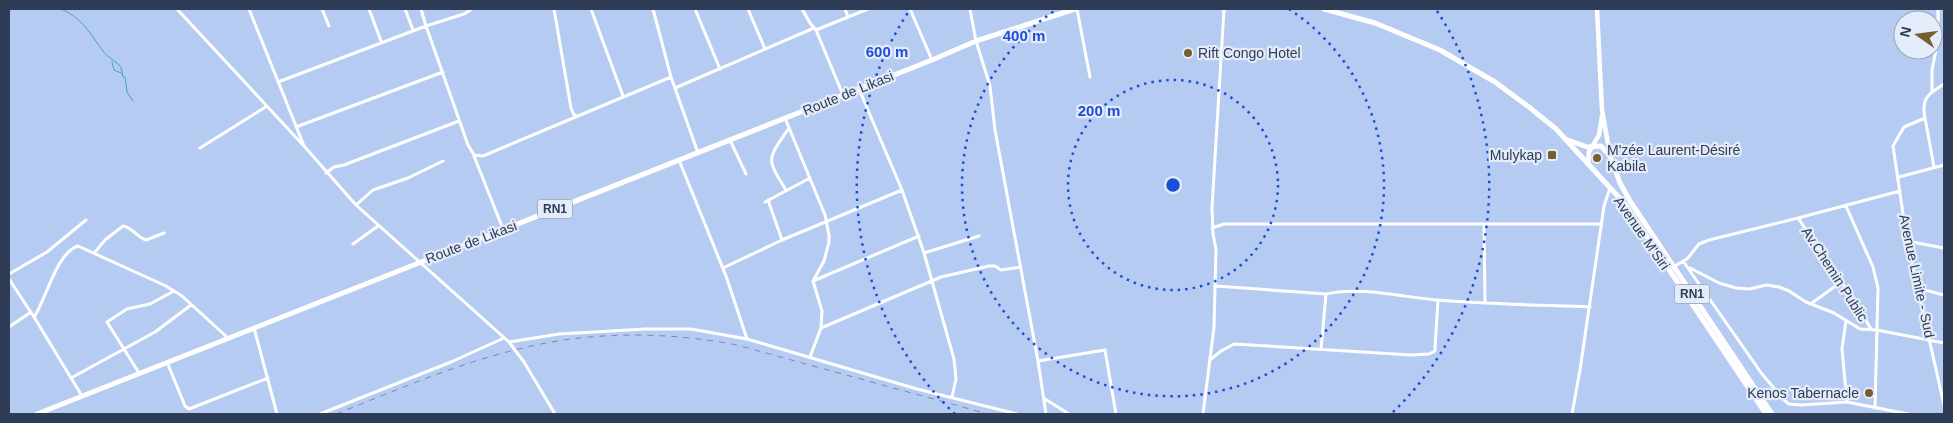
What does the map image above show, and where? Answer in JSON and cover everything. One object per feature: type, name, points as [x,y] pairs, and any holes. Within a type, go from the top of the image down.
[{"type":"highway","name":"Route de Likasi","points":[[37,414],[976,41],[1076,9]]},
{"type":"highway","name":"Avenue M'Siri","points":[[1324,9],[1375,23],[1440,50],[1512,94],[1543,118],[1625,204],[1766,414]]},
{"type":"highway","name":"RN1","points":[[1563,138],[1583,146],[1601,146],[1610,156]]},
{"type":"highway","name":"Avenue M'Siri","points":[[1610,156],[1615,171],[1630,201],[1772,414]]},
{"type":"highway","points":[[1604,180],[1613,182],[1616,177],[1615,171]]},
{"type":"main road","points":[[1597,9],[1602,110],[1610,156]]},
{"type":"main road","points":[[1588,164],[1587,157],[1600,132],[1602,110]]},
{"type":"street","points":[[177,9],[356,205],[509,342],[524,362],[555,414]]},
{"type":"street","points":[[248,9],[304,146]]},
{"type":"street","points":[[322,9],[329,26]]},
{"type":"street","points":[[369,9],[381,42]]},
{"type":"street","points":[[405,9],[413,30]]},
{"type":"street","points":[[422,9],[426,26],[459,121],[503,229]]},
{"type":"street","points":[[278,82],[413,30],[464,14],[472,9]]},
{"type":"street","points":[[554,9],[571,108],[572,112],[578,116]]},
{"type":"street","points":[[591,9],[623,96]]},
{"type":"street","points":[[653,9],[671,77],[698,153]]},
{"type":"street","points":[[695,9],[720,69]]},
{"type":"street","points":[[748,9],[765,49]]},
{"type":"street","points":[[802,9],[815,29],[843,95]]},
{"type":"street","points":[[845,9],[848,17]]},
{"type":"street","points":[[675,88],[765,49],[868,9]]},
{"type":"street","points":[[910,9],[932,60]]},
{"type":"street","points":[[970,9],[976,41],[990,86],[995,130],[1045,399],[1046,414]]},
{"type":"street","points":[[1076,9],[1090,77]]},
{"type":"street","points":[[1202,414],[1214,336],[1216,249],[1212,228],[1212,208],[1224,9]]},
{"type":"street","points":[[1932,92],[1931,78],[1938,40],[1938,9]]},
{"type":"street","points":[[296,127],[443,72]]},
{"type":"street","points":[[474,155],[483,156],[671,77]]},
{"type":"street","points":[[1934,168],[1923,104],[1926,97],[1944,84]]},
{"type":"street","points":[[859,89],[902,190],[919,236],[954,359],[956,379],[952,398]]},
{"type":"street","points":[[200,148],[267,106]]},
{"type":"street","points":[[785,118],[810,178],[829,235],[828,250],[813,281],[822,308],[821,328],[810,357]]},
{"type":"street","name":"Avenue Limite - Sud","points":[[1925,118],[1904,127],[1893,146],[1907,241],[1944,405]]},
{"type":"street","points":[[326,173],[334,167],[344,165],[459,121]]},
{"type":"street","points":[[786,190],[771,162],[771,154],[789,128]]},
{"type":"street","points":[[730,140],[746,174]]},
{"type":"street","points":[[679,160],[723,268],[747,339]]},
{"type":"street","points":[[356,205],[373,190],[408,178],[443,161]]},
{"type":"street","points":[[1898,176],[1944,166]]},
{"type":"street","points":[[782,240],[766,201],[810,178]]},
{"type":"street","points":[[1572,414],[1590,307],[1604,206],[1610,188]]},
{"type":"street","points":[[723,268],[782,240],[902,190]]},
{"type":"street","points":[[1674,266],[1683,261],[1699,244],[1709,240],[1900,191]]},
{"type":"street","points":[[1846,206],[1876,278],[1878,288],[1875,408]]},
{"type":"street","name":"Av.Chemin Public","points":[[1798,218],[1842,282],[1871,330]]},
{"type":"street","points":[[9,274],[47,252],[86,220]]},
{"type":"street","points":[[1212,228],[1224,224],[1602,224]]},
{"type":"street","points":[[1484,224],[1485,302]]},
{"type":"street","points":[[95,252],[105,240],[123,226],[129,227],[138,237],[146,240],[164,234]]},
{"type":"street","points":[[353,244],[378,226]]},
{"type":"street","points":[[813,281],[919,236]]},
{"type":"street","points":[[924,253],[979,236]]},
{"type":"street","points":[[1907,241],[1944,248]]},
{"type":"street","points":[[34,317],[39,310],[53,275],[73,248],[78,246],[153,279],[174,291],[228,338]]},
{"type":"street","points":[[1683,261],[1762,374],[1789,404],[1801,406],[1847,402],[1908,414]]},
{"type":"street","points":[[821,328],[957,272],[989,266],[995,266],[1001,270],[1021,267]]},
{"type":"street","points":[[1687,267],[1727,286],[1744,289],[1772,285],[1834,313],[1860,329],[1876,330],[1944,343]]},
{"type":"street","points":[[9,280],[31,312],[82,396]]},
{"type":"street","points":[[1812,304],[1842,282]]},
{"type":"street","points":[[1216,286],[1326,294],[1351,290],[1438,300],[1590,307]]},
{"type":"street","points":[[1917,288],[1944,295]]},
{"type":"street","points":[[139,373],[135,364],[107,324],[108,320],[127,310],[150,304],[174,291]]},
{"type":"street","points":[[1321,350],[1326,294]]},
{"type":"street","points":[[1210,360],[1234,344],[1411,355],[1433,353],[1436,348],[1438,300]]},
{"type":"street","points":[[70,378],[155,332],[191,305]]},
{"type":"street","points":[[9,327],[31,312]]},
{"type":"street","points":[[1846,321],[1842,349],[1847,402]]},
{"type":"street","points":[[254,328],[277,414]]},
{"type":"street","points":[[509,342],[559,334],[646,329],[692,329],[747,339],[952,398],[1017,414]]},
{"type":"street","points":[[320,414],[451,362],[504,338]]},
{"type":"street","points":[[1038,361],[1105,350],[1116,414]]},
{"type":"street","points":[[167,362],[185,406],[189,408],[268,378]]},
{"type":"street","points":[[1045,399],[1069,414]]},
{"type":"waterway","points":[[61,9],[81,22],[105,53],[120,66],[123,77],[125,77],[127,92],[133,101]]},
{"type":"waterway","points":[[112,62],[114,70],[121,73]]},
{"type":"railway","points":[[336,414],[424,379],[492,356],[570,339],[626,335],[682,337],[737,345],[988,414]]},
{"type":"place","name":"Rift Congo Hotel","points":[[1188,53]]},
{"type":"place","name":"Mulykap","points":[[1552,155]]},
{"type":"place","name":"M'zée Laurent-Désiré Kabila","points":[[1597,158]]},
{"type":"place","name":"Kenos Tabernacle","points":[[1869,393]]}]
